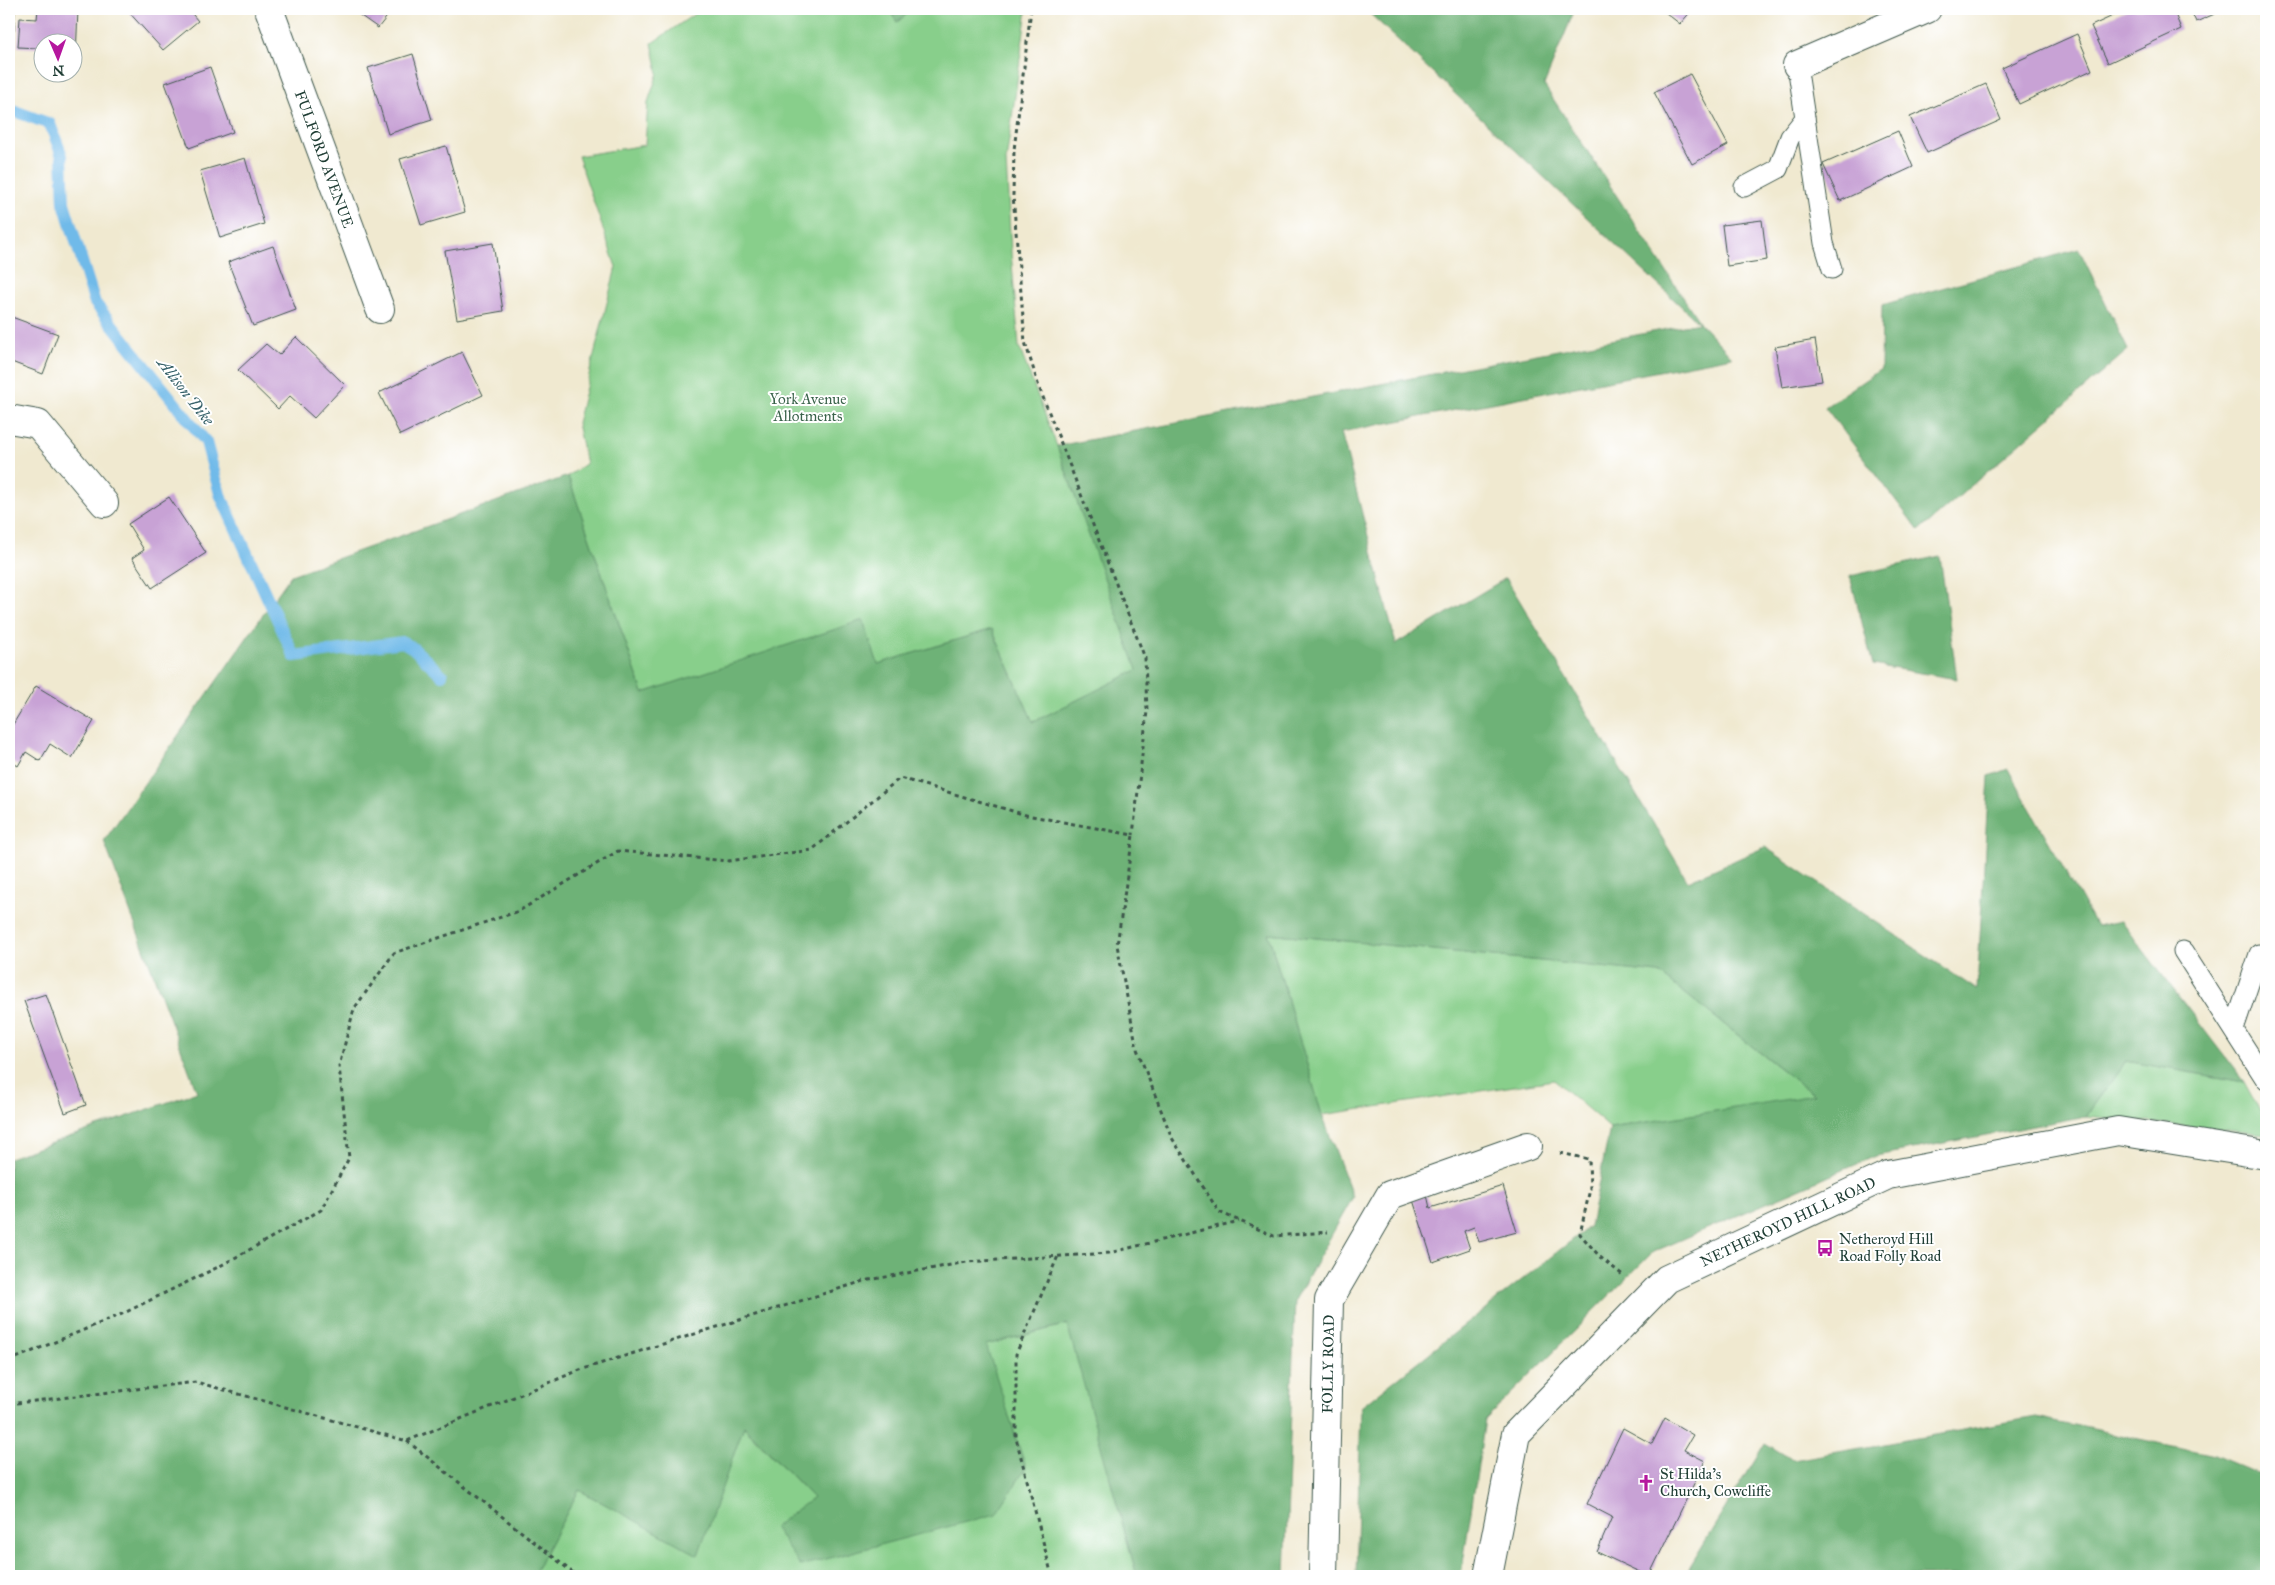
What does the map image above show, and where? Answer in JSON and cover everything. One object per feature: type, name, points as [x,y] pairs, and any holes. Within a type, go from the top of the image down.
[{"type":"street","name":"FULFORD AVENUE","points":[[269,9],[380,309]]},
{"type":"street","points":[[1797,65],[1927,9]]},
{"type":"street","points":[[9,419],[38,424],[104,503]]},
{"type":"street","name":"NETHEROYD HILL ROAD","points":[[1488,1576],[1516,1434],[1667,1279],[1888,1175],[2118,1131],[2266,1155]]},
{"type":"street","name":"FOLLY ROAD","points":[[1323,1576],[1329,1300],[1390,1195],[1528,1146]]},
{"type":"lane","points":[[1797,65],[1824,243],[1832,269]]},
{"type":"lane","points":[[1744,187],[1778,169],[1790,137],[1805,118]]},
{"type":"lane","points":[[2183,951],[2266,1080]]},
{"type":"lane","points":[[2234,1029],[2259,954]]},
{"type":"path","points":[[1031,9],[1013,168],[1013,195],[1025,342],[1043,396],[1145,658],[1147,711],[1134,834],[1116,945],[1137,1049],[1172,1138],[1218,1212],[1274,1236],[1370,1228]]},
{"type":"path","points":[[9,1361],[131,1309],[220,1266],[321,1210],[349,1158],[339,1066],[354,1009],[394,953],[519,911],[618,850],[728,861],[812,850],[900,778],[1026,815],[1134,834]]},
{"type":"path","points":[[1528,1146],[1589,1159],[1590,1189],[1580,1234],[1600,1257],[1650,1296]]},
{"type":"path","points":[[407,1441],[580,1370],[864,1281],[967,1262],[1109,1253],[1239,1221]]},
{"type":"path","points":[[1052,1576],[1016,1438],[1016,1354],[1058,1256]]},
{"type":"path","points":[[9,1404],[196,1382],[407,1441],[577,1576]]},
{"type":"green space","name":"York Avenue Allotments","points":[[702,9],[888,9],[897,22],[913,9],[1027,9],[1006,161],[1019,347],[1138,670],[1033,722],[992,629],[878,664],[863,621],[643,693],[568,476],[586,464],[577,423],[616,267],[578,156],[645,145],[648,102],[658,73],[652,43]]},
{"type":"green space","points":[[888,9],[913,9],[897,22]]},
{"type":"green space","points":[[1365,9],[1575,9],[1544,85],[1700,323],[1732,357],[1341,432],[1396,644],[1506,578],[1688,881],[1765,847],[1977,990],[1989,776],[2008,769],[2096,926],[2121,921],[2244,1082],[2126,1061],[2086,1116],[1876,1156],[1653,1252],[1485,1420],[1461,1576],[1356,1576],[1361,1407],[1590,1226],[1610,1128],[1814,1095],[1659,973],[1268,933],[1322,1115],[1353,1197],[1295,1300],[1285,1576],[1137,1576],[1067,1324],[986,1345],[1026,1468],[996,1514],[800,1566],[774,1527],[813,1498],[744,1426],[698,1555],[579,1490],[533,1576],[9,1576],[9,1158],[197,1092],[104,841],[291,575],[568,476],[643,693],[863,620],[878,664],[992,629],[1033,722],[1137,670],[1057,446],[1699,323]]},
{"type":"green space","points":[[2079,249],[2128,350],[1919,531],[1825,407],[1881,369],[1882,305]]},
{"type":"green space","points":[[1940,556],[1957,679],[1873,665],[1850,576]]},
{"type":"green space","points":[[1268,933],[1659,973],[1815,1096],[1610,1128],[1554,1080],[1322,1115]]},
{"type":"green space","points":[[2126,1061],[2244,1082],[2266,1122],[2266,1134],[2086,1116]]},
{"type":"green space","points":[[1068,1324],[1137,1576],[533,1576],[579,1490],[698,1554],[743,1426],[813,1498],[800,1566],[986,1345]]},
{"type":"green space","points":[[2036,1417],[2214,1455],[2266,1477],[2266,1576],[1684,1576],[1765,1443],[1793,1460]]},
{"type":"building","points":[[9,9],[15,9],[14,31],[9,31]]},
{"type":"building","points":[[38,9],[78,9],[77,32],[32,32],[32,48],[18,47],[20,18],[37,19]]},
{"type":"building","points":[[126,9],[188,9],[198,21],[163,50]]},
{"type":"building","points":[[351,9],[393,9],[378,28]]},
{"type":"building","points":[[1661,9],[1693,9],[1680,24]]},
{"type":"building","points":[[2128,9],[2173,9],[2181,29],[2108,63],[2091,26]]},
{"type":"building","points":[[2190,9],[2226,9],[2196,22]]},
{"type":"building","points":[[2077,34],[2092,70],[2019,104],[2002,68]]},
{"type":"building","points":[[413,54],[432,120],[388,134],[368,68]]},
{"type":"building","points":[[210,67],[233,132],[189,148],[165,83]]},
{"type":"building","points":[[1690,74],[1728,145],[1692,164],[1654,92]]},
{"type":"building","points":[[1986,84],[2001,120],[1927,153],[1910,117]]},
{"type":"building","points":[[1898,131],[1913,167],[1840,201],[1823,164]]},
{"type":"building","points":[[446,146],[465,212],[421,225],[400,159]]},
{"type":"building","points":[[245,158],[264,224],[220,238],[200,171]]},
{"type":"building","points":[[1762,220],[1767,260],[1727,266],[1722,225]]},
{"type":"building","points":[[493,243],[503,311],[457,319],[445,251]]},
{"type":"building","points":[[273,246],[296,310],[253,326],[228,262]]},
{"type":"building","points":[[9,316],[58,334],[43,374],[9,361]]},
{"type":"building","points":[[296,337],[345,385],[314,418],[290,396],[278,409],[238,370],[266,344],[279,355]]},
{"type":"building","points":[[1815,340],[1822,381],[1782,387],[1775,347]]},
{"type":"building","points":[[462,352],[483,395],[400,435],[379,393]]},
{"type":"building","points":[[169,497],[206,553],[152,588],[132,558],[144,550],[128,524]]},
{"type":"building","points":[[36,686],[94,721],[72,758],[50,744],[40,761],[26,752],[18,766],[9,760],[9,731]]},
{"type":"building","points":[[46,994],[86,1105],[65,1113],[24,1001]]},
{"type":"building","points":[[1503,1186],[1517,1232],[1479,1242],[1474,1227],[1464,1231],[1470,1249],[1433,1262],[1413,1200],[1427,1195],[1430,1208]]},
{"type":"building","name":"St Hilda's Church, Cowcliffe","points":[[1665,1418],[1693,1435],[1684,1450],[1705,1461],[1648,1576],[1597,1552],[1612,1517],[1587,1504],[1623,1428],[1652,1444]]},
{"type":"waterway","name":"Allison Dike","points":[[9,109],[50,124],[62,156],[64,203],[95,303],[206,442],[220,494],[294,656],[403,642],[413,648],[442,675]]},
{"type":"place","name":"Netheroyd Hill Road Folly Road","points":[[1825,1248]]},
{"type":"place","name":"St Hilda's Church, Cowcliffe","points":[[1646,1483]]}]
